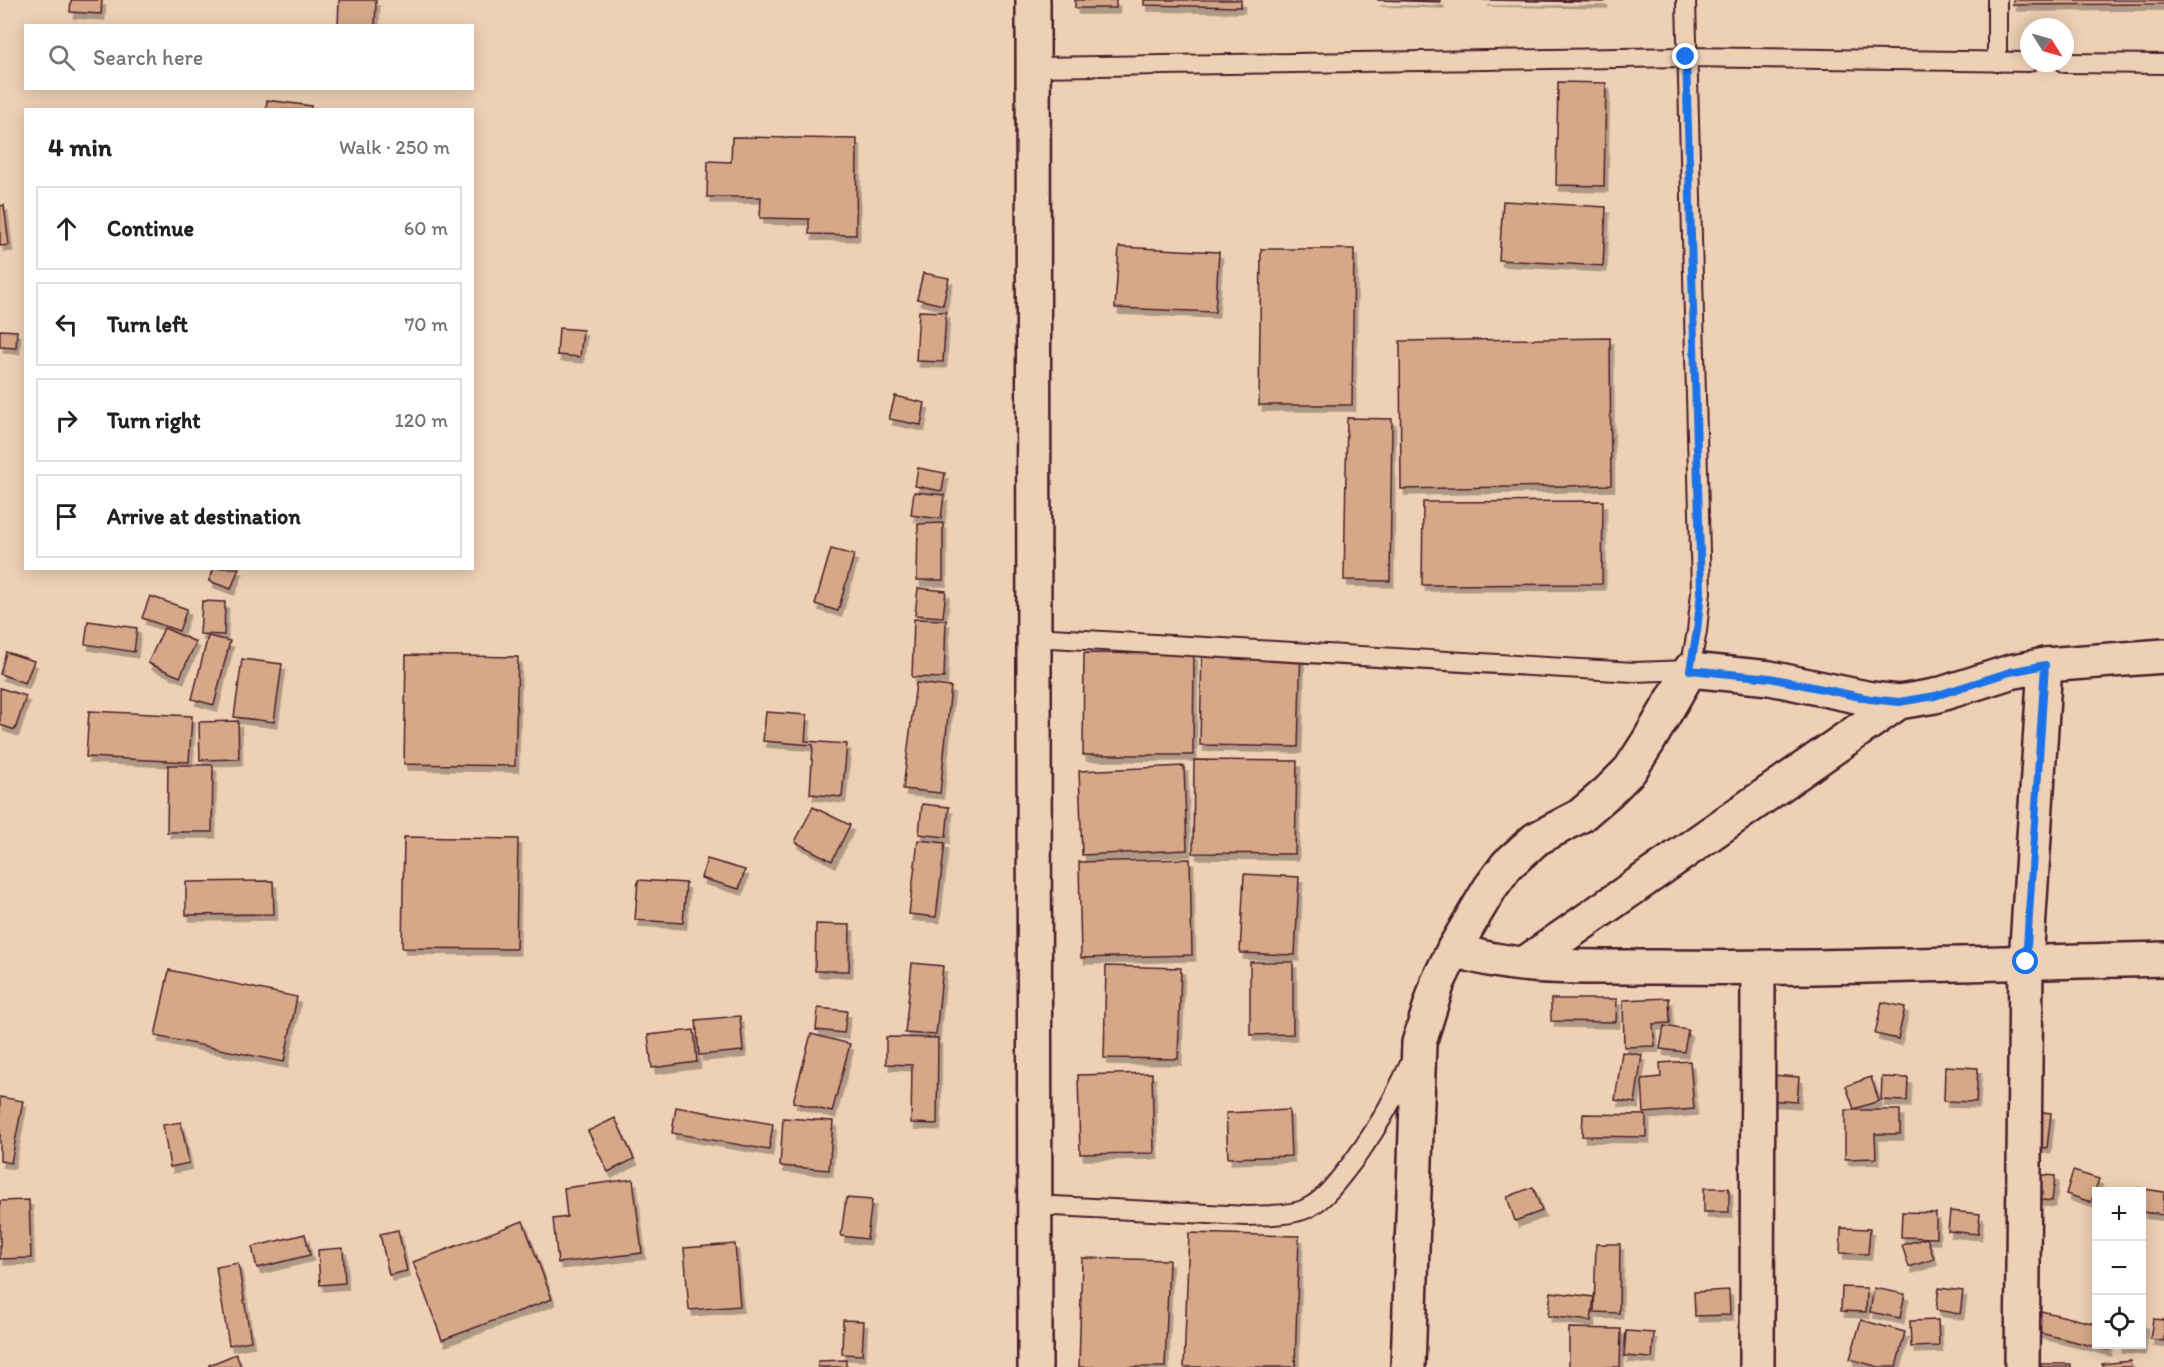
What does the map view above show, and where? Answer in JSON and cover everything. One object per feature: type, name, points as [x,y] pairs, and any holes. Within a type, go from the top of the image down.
[{"type":"street","points":[[1033,0],[1035,1367]]},
{"type":"street","points":[[1408,1367],[1419,1043],[1438,982],[1454,949],[1490,888],[1507,865],[1536,839],[1580,816],[1629,770],[1690,670],[1770,678],[1859,697],[1899,702],[1935,696],[2010,672],[2045,665],[2164,656]]},
{"type":"street","points":[[2022,1367],[2026,962],[2045,665]]},
{"type":"street","points":[[1524,964],[1899,702]]},
{"type":"street","points":[[1454,949],[1476,958],[1524,964],[1758,968],[2164,959]]},
{"type":"street","points":[[1757,1367],[1758,968]]},
{"type":"lane","points":[[1034,637],[1634,672],[1690,670],[1701,592],[1686,0]]},
{"type":"lane","points":[[1997,0],[1997,62]]},
{"type":"lane","points":[[1033,67],[1686,57],[2020,63]]},
{"type":"lane","points":[[2074,63],[2164,64]]},
{"type":"lane","points":[[1035,1205],[1247,1216],[1303,1210],[1320,1200],[1368,1143],[1392,1104],[1419,1043]]},
{"type":"building","points":[[71,0],[102,0],[101,14],[70,12]]},
{"type":"building","points":[[339,0],[376,0],[375,24],[338,24]]},
{"type":"building","points":[[1075,0],[1116,0],[1116,8],[1075,8]]},
{"type":"building","points":[[1144,0],[1241,0],[1241,7],[1144,5]]},
{"type":"building","points":[[1377,0],[1440,0],[1440,2]]},
{"type":"building","points":[[1484,0],[1604,0],[1604,2]]},
{"type":"building","points":[[2013,0],[2164,0],[2164,4],[2013,5]]},
{"type":"building","points":[[1558,82],[1606,83],[1604,186],[1556,185]]},
{"type":"building","points":[[267,100],[311,106],[310,108],[266,108]]},
{"type":"building","points":[[732,137],[857,139],[856,235],[809,234],[809,219],[760,218],[761,197],[707,197],[708,161],[731,162]]},
{"type":"building","points":[[1503,201],[1606,207],[1603,266],[1499,260]]},
{"type":"building","points":[[4,205],[9,245],[0,246],[0,206]]},
{"type":"building","points":[[1119,247],[1219,252],[1215,312],[1115,308]]},
{"type":"building","points":[[1261,249],[1354,249],[1352,405],[1259,405]]},
{"type":"building","points":[[923,273],[949,278],[943,305],[917,299]]},
{"type":"building","points":[[919,311],[946,312],[943,362],[916,361]]},
{"type":"building","points":[[559,328],[583,330],[580,357],[557,355]]},
{"type":"building","points":[[0,330],[17,331],[16,348],[0,347]]},
{"type":"building","points":[[1610,338],[1611,485],[1401,489],[1400,341]]},
{"type":"building","points":[[895,396],[925,403],[921,425],[889,419]]},
{"type":"building","points":[[1347,418],[1392,419],[1390,581],[1344,580]]},
{"type":"building","points":[[918,468],[945,473],[942,491],[915,486]]},
{"type":"building","points":[[914,492],[944,495],[941,519],[911,515]]},
{"type":"building","points":[[1603,501],[1602,584],[1422,585],[1423,502]]},
{"type":"building","points":[[943,523],[943,580],[917,580],[918,524]]},
{"type":"building","points":[[831,549],[854,555],[838,611],[815,604]]},
{"type":"building","points":[[213,570],[238,570],[231,589],[209,581]]},
{"type":"building","points":[[918,588],[946,591],[943,617],[915,615]]},
{"type":"building","points":[[150,596],[187,609],[179,631],[142,618]]},
{"type":"building","points":[[202,601],[225,602],[224,635],[200,634]]},
{"type":"building","points":[[914,619],[946,620],[944,678],[912,677]]},
{"type":"building","points":[[88,621],[137,628],[134,652],[85,644]]},
{"type":"building","points":[[164,628],[196,642],[180,677],[148,663]]},
{"type":"building","points":[[208,636],[230,641],[214,705],[192,699]]},
{"type":"building","points":[[1202,644],[1301,646],[1298,747],[1200,745]]},
{"type":"building","points":[[6,652],[34,661],[25,683],[0,674]]},
{"type":"building","points":[[1084,653],[1194,654],[1193,755],[1083,755]]},
{"type":"building","points":[[406,655],[518,657],[515,766],[404,764]]},
{"type":"building","points":[[242,659],[282,664],[274,722],[234,717]]},
{"type":"building","points":[[916,683],[951,687],[940,793],[903,789]]},
{"type":"building","points":[[0,688],[26,696],[15,730],[0,725]]},
{"type":"building","points":[[89,711],[192,716],[189,762],[86,757]]},
{"type":"building","points":[[766,712],[807,715],[805,741],[847,744],[842,797],[810,794],[813,745],[763,741]]},
{"type":"building","points":[[238,721],[239,759],[200,760],[199,722]]},
{"type":"building","points":[[1194,760],[1297,761],[1295,854],[1193,853]]},
{"type":"building","points":[[168,765],[213,765],[212,832],[167,832]]},
{"type":"building","points":[[1184,766],[1187,850],[1082,855],[1079,771]]},
{"type":"building","points":[[922,804],[949,807],[946,837],[919,834]]},
{"type":"building","points":[[813,807],[850,825],[832,861],[795,842]]},
{"type":"building","points":[[404,837],[518,839],[516,949],[402,948]]},
{"type":"building","points":[[918,840],[945,843],[936,917],[909,914]]},
{"type":"building","points":[[707,859],[745,870],[739,889],[701,878]]},
{"type":"building","points":[[1190,859],[1192,955],[1081,958],[1079,862]]},
{"type":"building","points":[[1244,874],[1299,877],[1295,955],[1240,953]]},
{"type":"building","points":[[638,880],[686,883],[683,923],[635,920]]},
{"type":"building","points":[[273,881],[274,914],[186,915],[186,882]]},
{"type":"building","points":[[816,924],[850,925],[849,971],[815,971]]},
{"type":"building","points":[[1250,962],[1293,962],[1293,1034],[1250,1035]]},
{"type":"building","points":[[912,963],[943,966],[936,1035],[905,1033]]},
{"type":"building","points":[[1106,966],[1181,968],[1178,1059],[1104,1058]]},
{"type":"building","points":[[169,970],[297,997],[284,1062],[155,1036]]},
{"type":"building","points":[[1669,998],[1670,1023],[1653,1024],[1655,1046],[1624,1047],[1623,1000]]},
{"type":"building","points":[[1551,999],[1617,999],[1616,1022],[1551,1021]]},
{"type":"building","points":[[1882,1002],[1905,1007],[1898,1039],[1875,1034]]},
{"type":"building","points":[[818,1008],[847,1011],[844,1033],[816,1030]]},
{"type":"building","points":[[740,1016],[743,1051],[699,1055],[696,1020]]},
{"type":"building","points":[[1664,1026],[1688,1030],[1684,1052],[1660,1049]]},
{"type":"building","points":[[694,1030],[697,1062],[652,1068],[648,1035]]},
{"type":"building","points":[[811,1034],[850,1044],[832,1112],[793,1102]]},
{"type":"building","points":[[886,1037],[938,1038],[937,1124],[911,1123],[912,1065],[886,1064]]},
{"type":"building","points":[[1622,1052],[1642,1055],[1635,1103],[1615,1100]]},
{"type":"building","points":[[1690,1061],[1694,1109],[1644,1113],[1642,1079],[1661,1077],[1660,1063]]},
{"type":"building","points":[[1945,1066],[1978,1068],[1976,1102],[1944,1101]]},
{"type":"building","points":[[1152,1073],[1154,1153],[1080,1154],[1078,1075]]},
{"type":"building","points":[[1771,1075],[1799,1077],[1797,1102],[1768,1100]]},
{"type":"building","points":[[1871,1077],[1879,1101],[1854,1109],[1846,1086]]},
{"type":"building","points":[[1882,1077],[1908,1078],[1907,1101],[1881,1100]]},
{"type":"building","points":[[0,1097],[23,1101],[11,1163],[0,1161]]},
{"type":"building","points":[[676,1107],[773,1124],[769,1150],[672,1133]]},
{"type":"building","points":[[1289,1110],[1291,1156],[1228,1158],[1226,1113]]},
{"type":"building","points":[[1845,1110],[1900,1110],[1900,1134],[1875,1134],[1876,1158],[1845,1159]]},
{"type":"building","points":[[2027,1110],[2051,1113],[2047,1148],[2023,1145]]},
{"type":"building","points":[[1583,1114],[1646,1115],[1646,1137],[1582,1136]]},
{"type":"building","points":[[615,1118],[634,1159],[608,1172],[588,1131]]},
{"type":"building","points":[[783,1118],[833,1121],[829,1170],[780,1166]]},
{"type":"building","points":[[181,1122],[189,1163],[170,1167],[163,1125]]},
{"type":"building","points":[[2073,1171],[2099,1179],[2096,1187],[2092,1187],[2091,1202],[2066,1194]]},
{"type":"building","points":[[2025,1173],[2055,1176],[2052,1201],[2022,1198]]},
{"type":"building","points":[[633,1179],[642,1253],[558,1263],[553,1219],[567,1217],[564,1188]]},
{"type":"building","points":[[1533,1187],[1542,1211],[1515,1221],[1507,1197]]},
{"type":"building","points":[[1704,1188],[1729,1188],[1729,1212],[1704,1212]]},
{"type":"building","points":[[2146,1189],[2164,1192],[2163,1215],[2146,1213]]},
{"type":"building","points":[[846,1198],[872,1200],[867,1239],[841,1236]]},
{"type":"building","points":[[29,1200],[31,1258],[0,1259],[0,1201]]},
{"type":"building","points":[[1950,1211],[1980,1214],[1978,1234],[1948,1231]]},
{"type":"building","points":[[1902,1212],[1936,1213],[1936,1238],[1901,1237]]},
{"type":"building","points":[[523,1221],[552,1299],[442,1340],[413,1262]]},
{"type":"building","points":[[1841,1228],[1870,1229],[1868,1254],[1840,1253]]},
{"type":"building","points":[[398,1230],[407,1271],[389,1275],[380,1234]]},
{"type":"building","points":[[1189,1233],[1299,1236],[1295,1367],[1184,1367]]},
{"type":"building","points":[[305,1234],[310,1255],[257,1268],[252,1247]]},
{"type":"building","points":[[1927,1238],[1934,1259],[1909,1267],[1902,1245]]},
{"type":"building","points":[[735,1244],[740,1306],[689,1310],[684,1248]]},
{"type":"building","points":[[1596,1244],[1620,1244],[1619,1313],[1594,1312]]},
{"type":"building","points":[[343,1248],[345,1283],[320,1285],[318,1250]]},
{"type":"building","points":[[1082,1258],[1169,1260],[1165,1367],[1079,1367]]},
{"type":"building","points":[[238,1263],[251,1341],[229,1345],[216,1267]]},
{"type":"building","points":[[1842,1287],[1867,1288],[1866,1312],[1841,1311]]},
{"type":"building","points":[[1874,1288],[1905,1294],[1900,1318],[1870,1312]]},
{"type":"building","points":[[1939,1288],[1963,1291],[1960,1314],[1936,1310]]},
{"type":"building","points":[[1729,1290],[1730,1315],[1695,1316],[1694,1292]]},
{"type":"building","points":[[1551,1292],[1594,1297],[1591,1321],[1548,1316]]},
{"type":"building","points":[[2041,1311],[2092,1323],[2092,1346],[2036,1332]]},
{"type":"building","points":[[2153,1319],[2164,1320],[2164,1341],[2150,1339]]},
{"type":"building","points":[[843,1320],[864,1321],[862,1355],[842,1354]]},
{"type":"building","points":[[1861,1320],[1905,1332],[1896,1367],[1879,1367],[1850,1359]]},
{"type":"building","points":[[1938,1320],[1939,1346],[1911,1347],[1910,1321]]},
{"type":"building","points":[[1569,1328],[1621,1329],[1620,1367],[1569,1367]]},
{"type":"building","points":[[1626,1331],[1654,1333],[1652,1358],[1624,1356]]},
{"type":"building","points":[[236,1354],[241,1367],[210,1367],[209,1365]]},
{"type":"building","points":[[846,1360],[846,1367],[818,1367],[818,1361]]},
{"type":"building","points":[[2130,1361],[2131,1367],[2102,1367],[2102,1364]]},
{"type":"building","points":[[2041,1364],[2071,1364],[2071,1367],[2041,1367]]},
{"type":"route","points":[[1686,57],[1701,592],[1690,670],[1770,678],[1836,693],[1899,702],[1935,696],[2010,672],[2045,665],[2026,962]]}]
